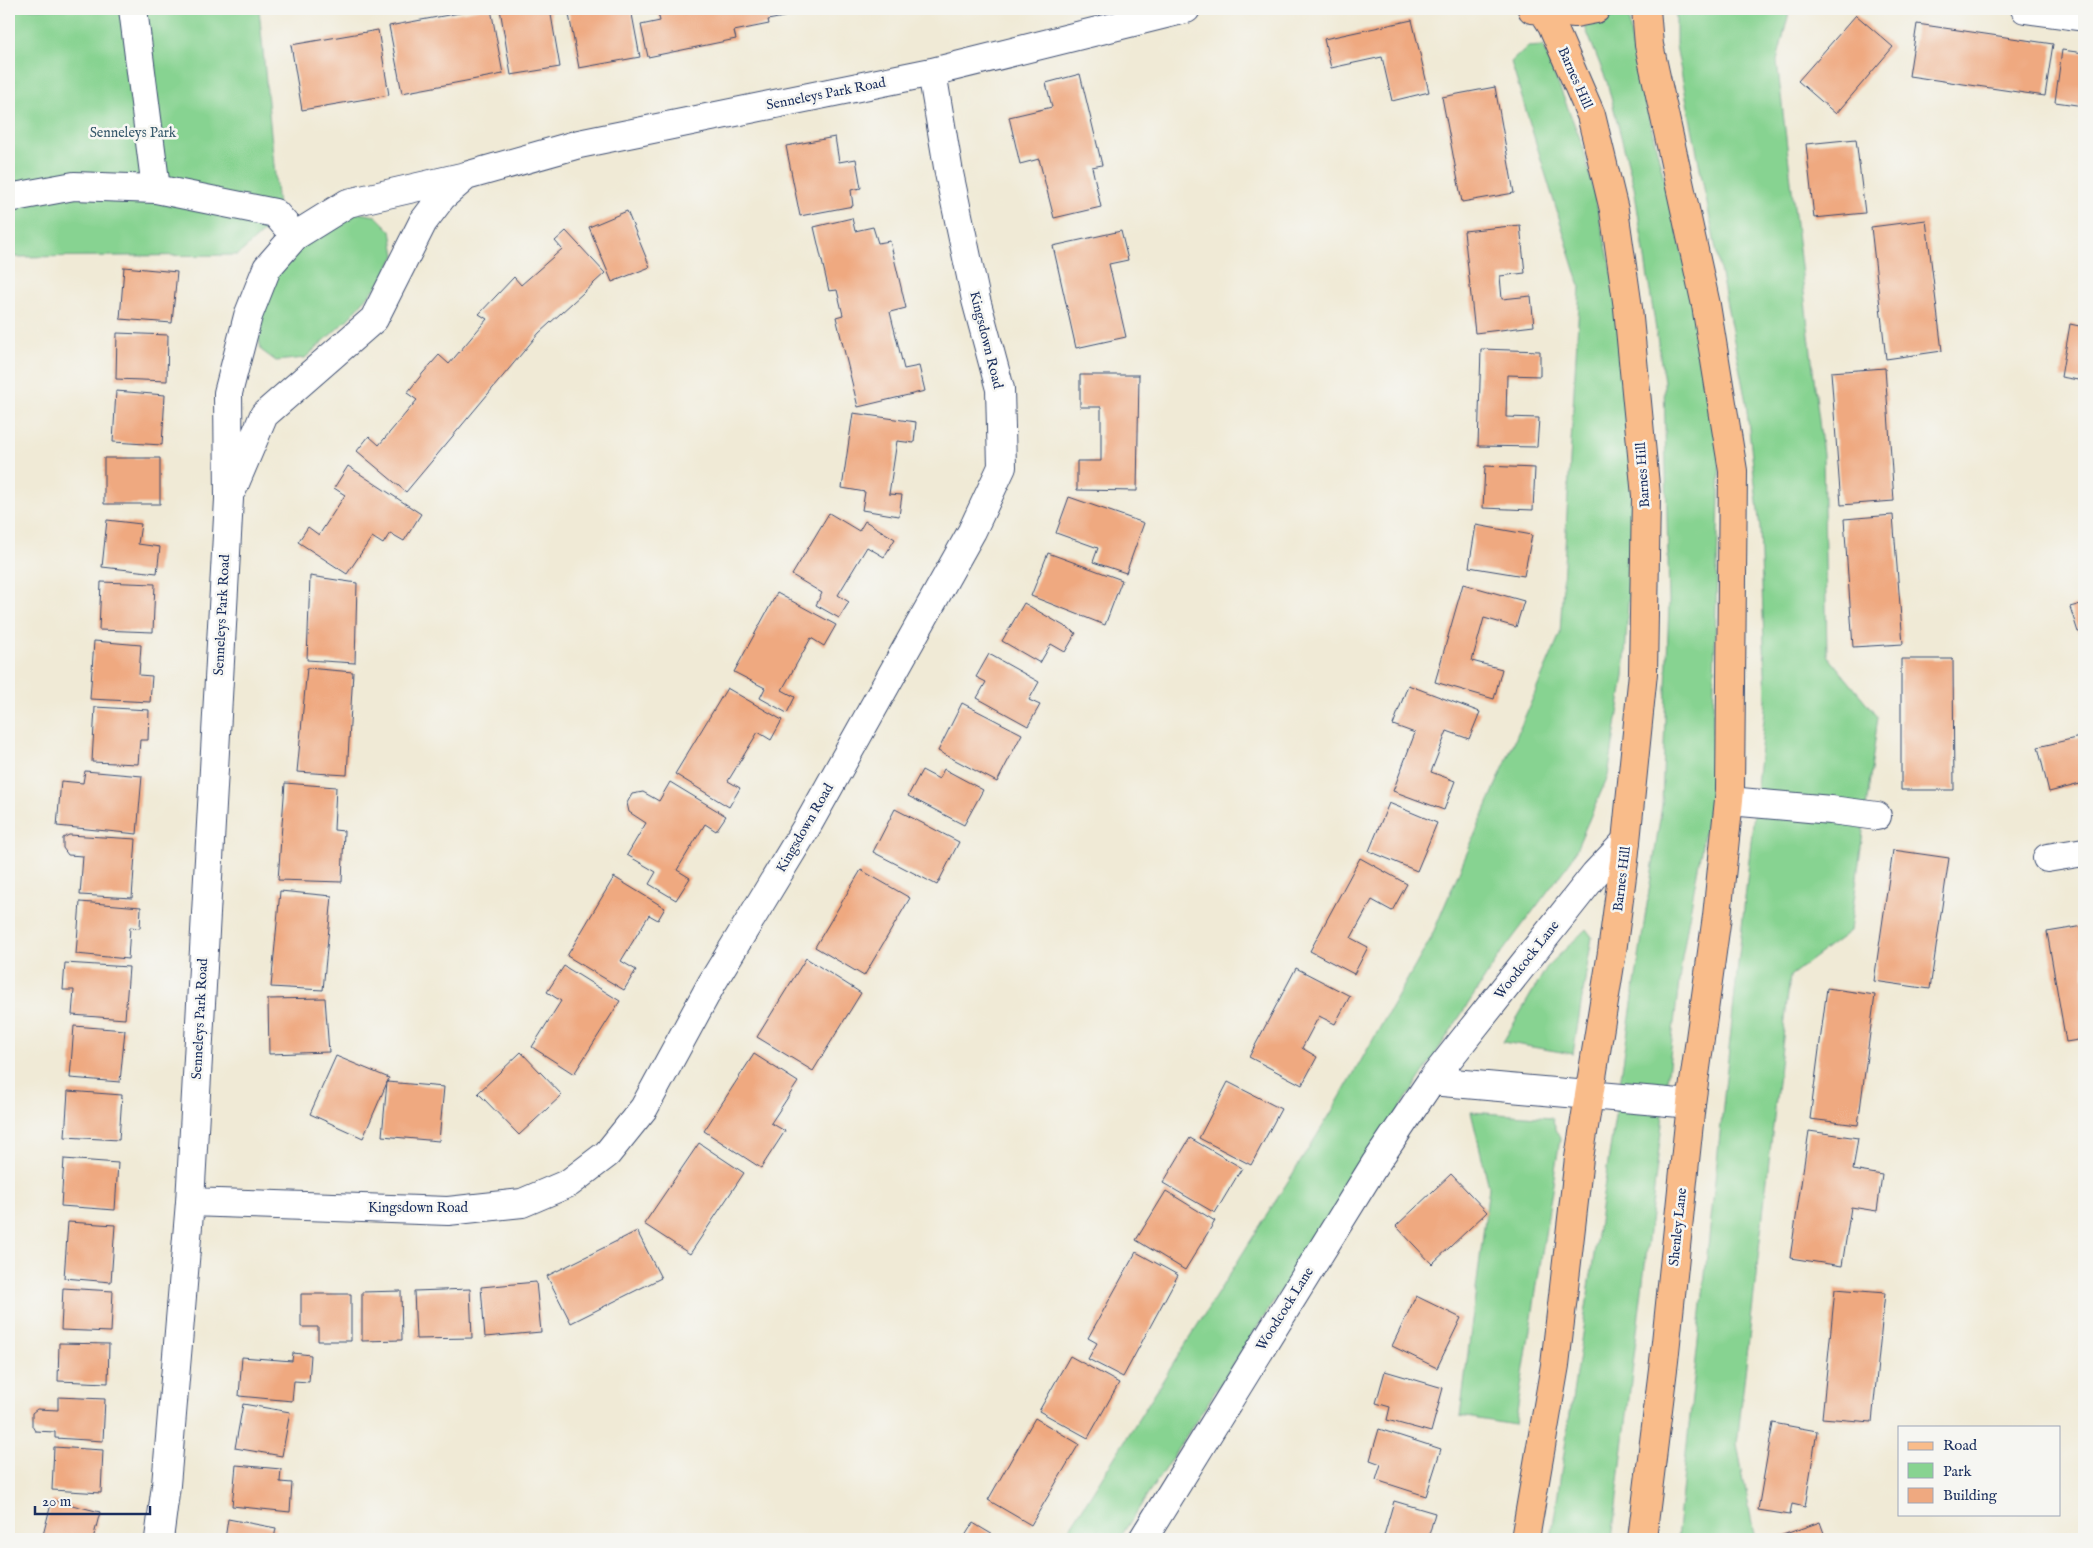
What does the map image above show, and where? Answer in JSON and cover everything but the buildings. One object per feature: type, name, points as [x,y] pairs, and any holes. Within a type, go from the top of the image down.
[{"type":"main road","points":[[1538,10],[1576,13],[1596,9]]},
{"type":"main road","points":[[1646,9],[1649,46],[1706,304],[1733,471],[1729,801]]},
{"type":"main road","name":"Barnes Hill","points":[[1538,10],[1552,25],[1591,115],[1614,210],[1629,318],[1646,496],[1643,673],[1626,841],[1612,952],[1590,1096]]},
{"type":"main road","name":"Shenley Lane","points":[[1642,1539],[1664,1361],[1691,1104],[1729,801]]},
{"type":"main road","points":[[1525,1539],[1555,1364],[1579,1158],[1590,1096]]},
{"type":"street","points":[[133,9],[156,190]]},
{"type":"street","name":"Senneleys Park Road","points":[[159,1539],[166,1485],[190,1202],[229,499],[228,393],[248,316],[266,268],[295,236],[348,203],[466,176],[579,144],[932,72],[1186,9]]},
{"type":"street","points":[[2025,9],[2084,17]]},
{"type":"street","name":"Kingsdown Road","points":[[190,1202],[448,1211],[522,1202],[569,1183],[607,1154],[644,1108],[712,983],[840,769],[972,532],[1002,466],[1000,389],[976,300],[949,173],[932,72]]},
{"type":"street","name":"Senneleys Park Road","points":[[229,499],[264,415],[374,319],[423,222],[442,196],[466,176]]},
{"type":"street","points":[[9,198],[74,186],[156,190],[275,213],[295,236]]},
{"type":"street","points":[[1729,801],[1877,816]]},
{"type":"street","name":"Woodcock Lane","points":[[1143,1539],[1375,1164],[1431,1081],[1595,874],[1626,841]]},
{"type":"street","points":[[2046,858],[2084,852]]},
{"type":"street","points":[[1431,1081],[1691,1104]]},
{"type":"green space","name":"Senneleys Park","points":[[9,9],[259,9],[279,217],[238,255],[9,257]]},
{"type":"green space","points":[[1676,9],[1790,9],[1777,61],[1823,455],[1827,655],[1878,717],[1850,931],[1790,976],[1737,1444],[1755,1539],[1677,1539],[1766,700],[1760,529],[1746,402],[1676,46]]},
{"type":"green space","points":[[1628,12],[1633,53],[1695,304],[1720,459],[1711,794],[1682,957],[1612,1539],[1551,1539],[1662,805],[1669,603],[1664,382],[1634,187],[1607,82],[1585,27]]},
{"type":"green space","points":[[1543,46],[1583,146],[1615,284],[1634,498],[1624,676],[1608,776],[1572,859],[1500,955],[1119,1539],[1063,1539],[1331,1113],[1430,940],[1560,634],[1580,286],[1511,62],[1527,47]]},
{"type":"green space","points":[[348,211],[376,216],[391,231],[395,255],[383,279],[348,319],[305,358],[276,361],[261,350],[257,327],[275,276],[312,231]]},
{"type":"green space","points":[[1586,929],[1592,937],[1573,1054],[1503,1042],[1547,967]]},
{"type":"green space","points":[[1471,1112],[1552,1118],[1560,1139],[1515,1425],[1460,1416],[1489,1187]]}]
